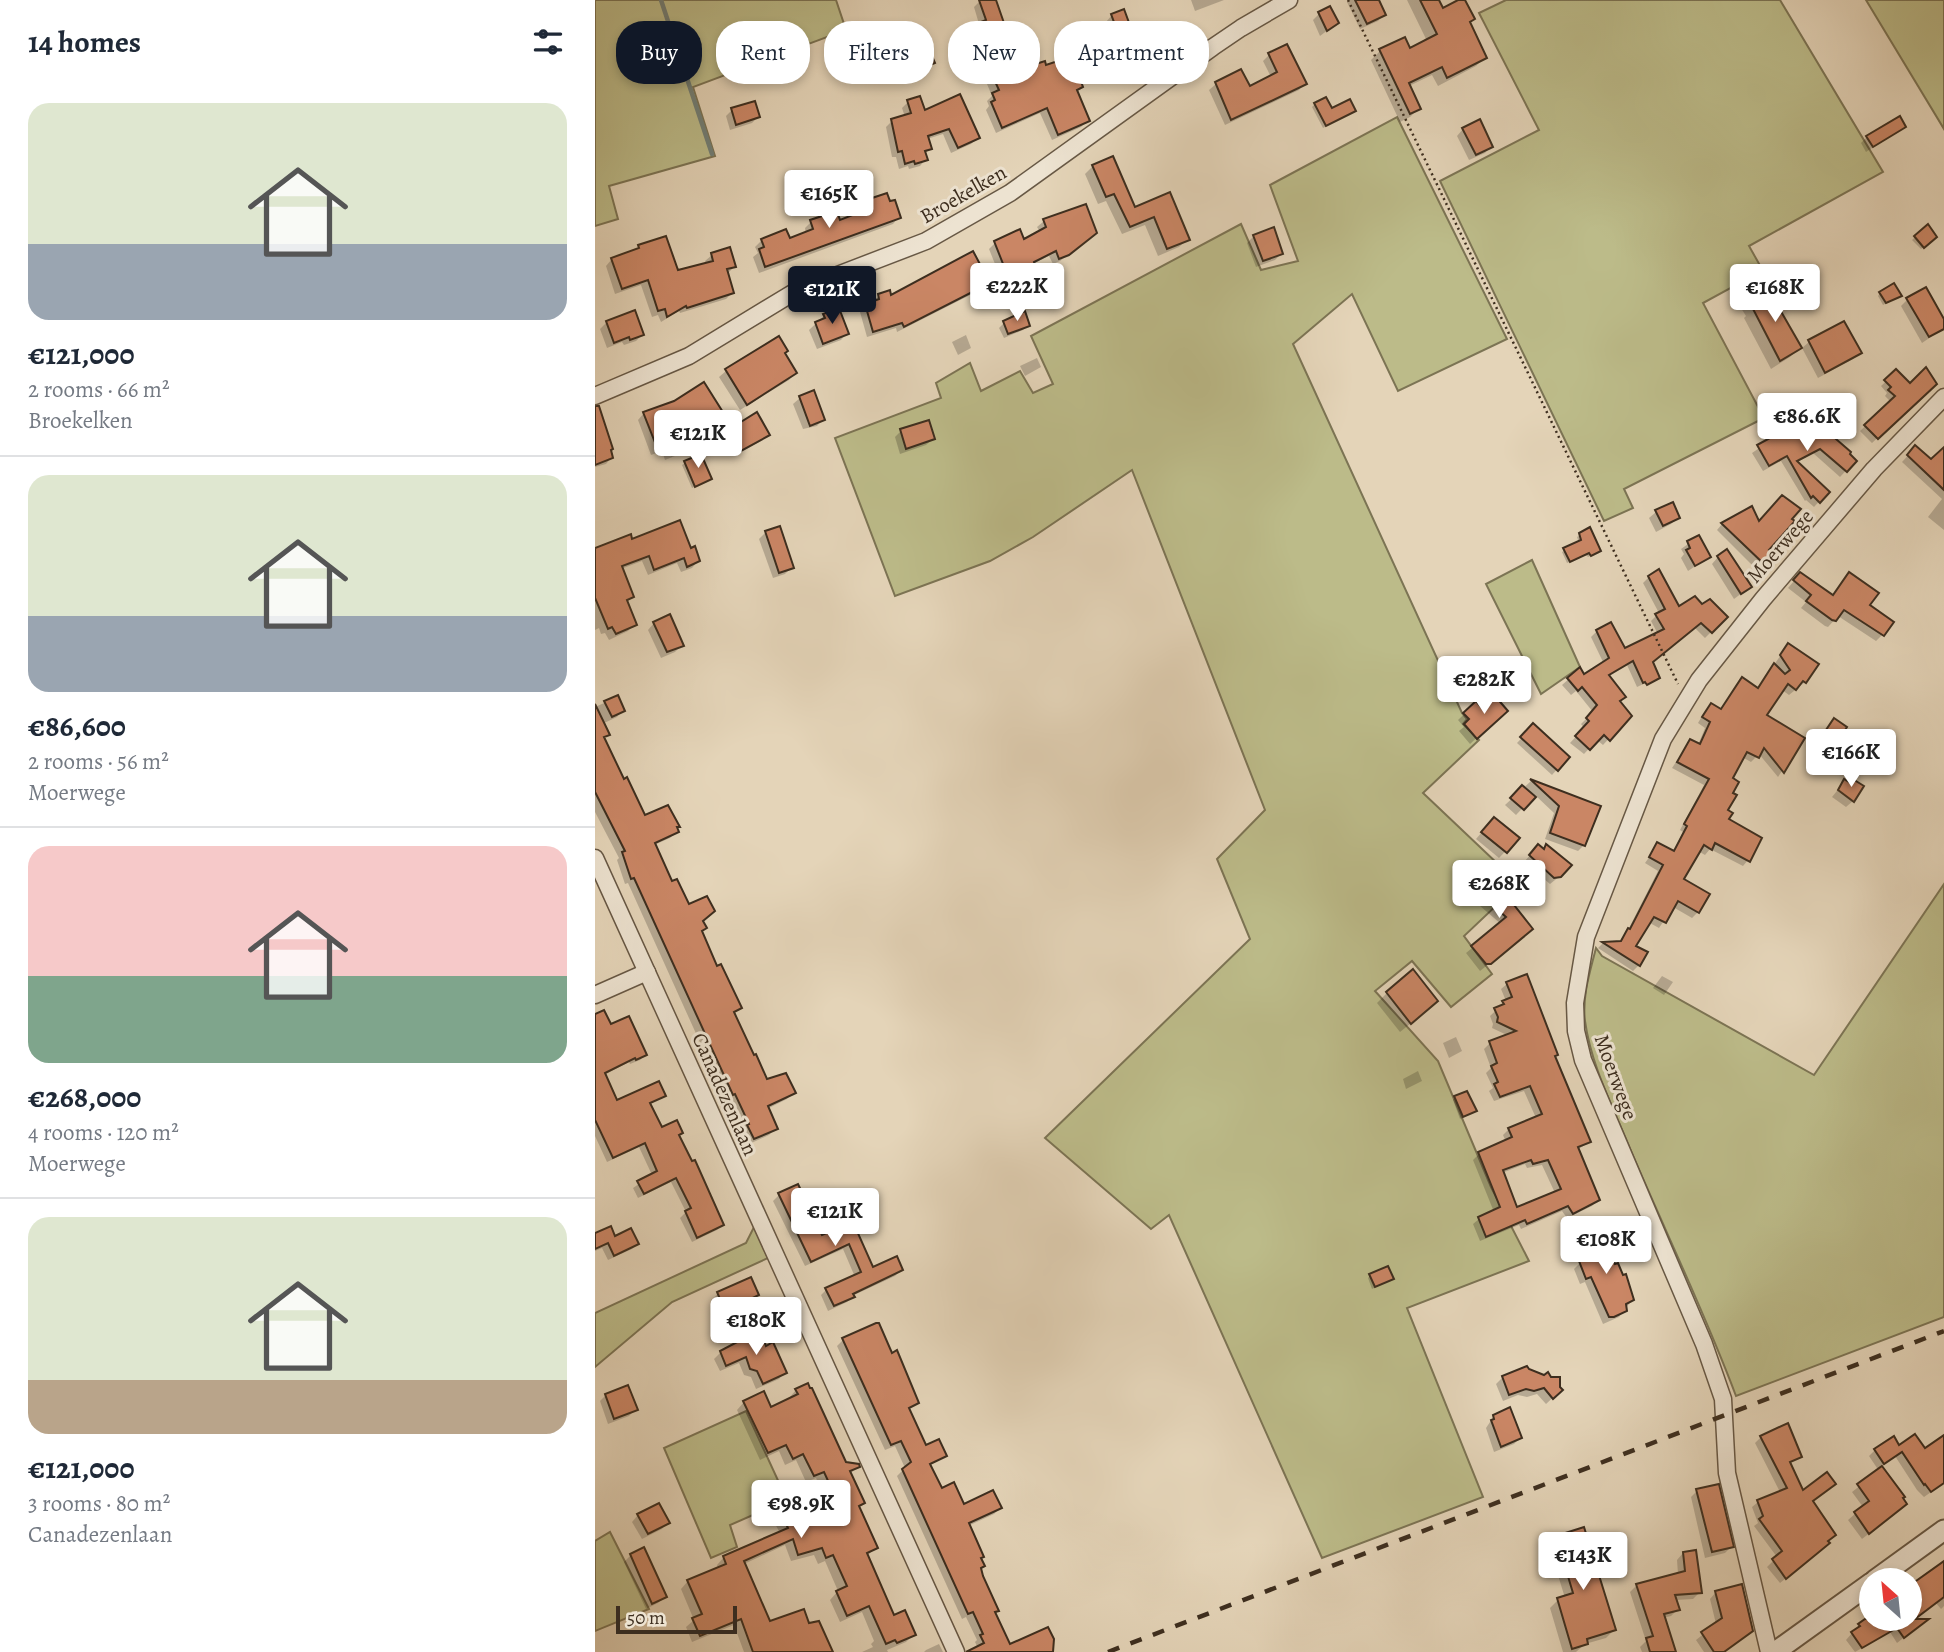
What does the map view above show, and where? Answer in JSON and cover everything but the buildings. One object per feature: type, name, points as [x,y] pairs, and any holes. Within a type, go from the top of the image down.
[{"type":"street","name":"Broekelken","points":[[595,396],[689,356],[796,291],[926,241],[971,217],[1010,193],[1241,28],[1289,0]]},
{"type":"street","name":"Moerwege","points":[[1769,1652],[1727,1473],[1726,1425],[1720,1388],[1704,1344],[1583,1060],[1576,1031],[1575,1003],[1586,937],[1663,740],[1686,701],[1699,680],[1797,559],[1874,469],[1944,397]]},
{"type":"street","name":"Canadezenlaan","points":[[595,858],[956,1652]]},
{"type":"street","points":[[595,995],[646,972]]},
{"type":"street","points":[[1892,1568],[1944,1530]]},
{"type":"street","points":[[1775,1652],[1859,1592]]},
{"type":"path","points":[[1348,0],[1686,701]]},
{"type":"shaded area","points":[[595,0],[836,0],[843,21],[824,21],[824,38],[810,43],[810,21],[716,21],[716,78],[702,84],[702,21],[616,21],[616,84],[701,84],[693,87],[715,156],[609,186],[618,219],[595,226]]},
{"type":"shaded area","points":[[1506,0],[1780,0],[1883,172],[1749,246],[1771,285],[1742,301],[1734,286],[1703,303],[1764,418],[1624,489],[1633,508],[1604,521],[1440,181],[1539,130],[1479,13]]},
{"type":"shaded area","points":[[1866,0],[1944,0],[1944,129]]},
{"type":"shaded area","points":[[1397,117],[1507,339],[1398,391],[1352,294],[1293,344],[1467,719],[1463,724],[1479,740],[1423,793],[1519,884],[1464,936],[1492,974],[1451,1007],[1412,961],[1375,991],[1438,1061],[1491,1187],[1529,1261],[1407,1308],[1483,1497],[1322,1558],[1169,1215],[1151,1229],[1045,1138],[1250,939],[1217,859],[1265,810],[1132,470],[1033,537],[990,561],[895,596],[835,438],[941,398],[936,383],[970,363],[981,391],[1020,371],[1033,393],[1053,384],[1031,336],[1241,224],[1261,270],[1298,261],[1270,185]]},
{"type":"shaded area","points":[[1532,560],[1580,667],[1541,694],[1486,584]]},
{"type":"shaded area","points":[[1944,884],[1944,1317],[1736,1396],[1592,1054],[1585,1021],[1585,1002],[1596,948],[1602,956],[1814,1075]]},
{"type":"shaded area","points":[[754,1227],[768,1258],[672,1302],[595,1367],[595,1313],[746,1243]]},
{"type":"shaded area","points":[[746,1411],[787,1500],[730,1525],[737,1547],[711,1558],[664,1448]]},
{"type":"shaded area","points":[[610,1532],[649,1609],[595,1631],[595,1541]]},
{"type":"waterway","points":[[661,0],[712,154]]},
{"type":"railway","points":[[1108,1652],[1944,1331]]}]
